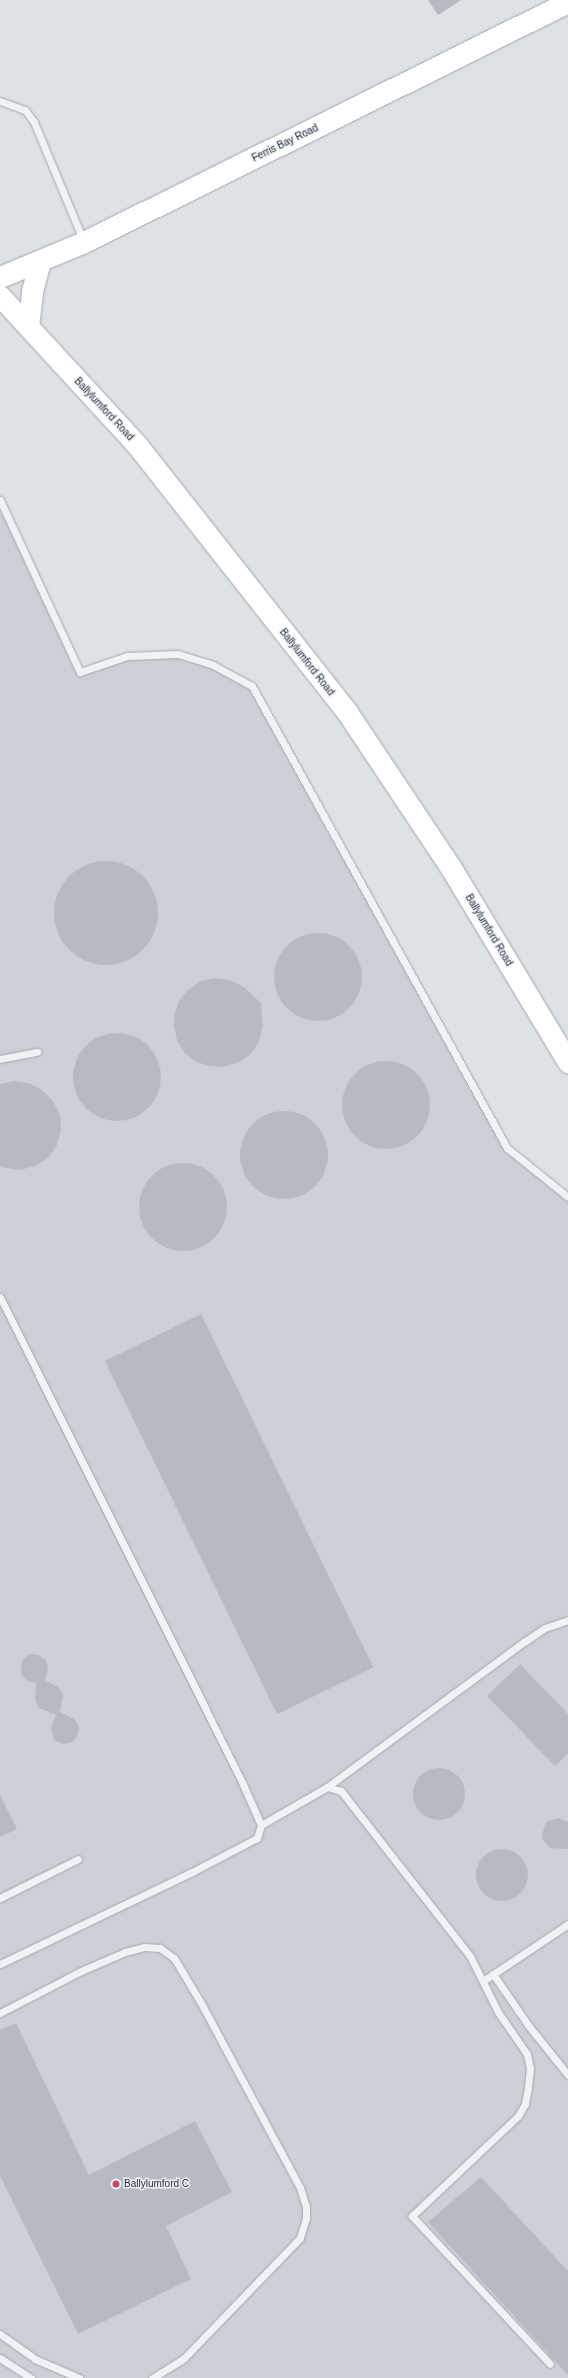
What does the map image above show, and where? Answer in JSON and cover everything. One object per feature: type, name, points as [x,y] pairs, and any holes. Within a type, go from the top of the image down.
[{"type":"main road","name":"Ferris Bay Road","points":[[0,277],[40,262],[84,242],[568,2]]},
{"type":"main road","points":[[28,326],[32,291],[40,262]]},
{"type":"main road","name":"Ballylumford Road","points":[[0,296],[137,445],[347,712],[451,868],[568,1062]]},
{"type":"lane","points":[[0,101],[25,110],[34,122],[84,242]]},
{"type":"lane","points":[[0,500],[80,672],[127,656],[178,654],[213,665],[252,686],[507,1148],[568,1197]]},
{"type":"lane","points":[[0,1059],[37,1052]]},
{"type":"lane","points":[[0,1297],[242,1782],[261,1825],[257,1838],[192,1872],[0,1964]]},
{"type":"lane","points":[[261,1825],[327,1787],[524,1642],[545,1628],[568,1620]]},
{"type":"lane","points":[[327,1787],[341,1791],[470,1956],[498,2012],[527,2054],[530,2068],[525,2104],[518,2116],[412,2216],[550,2364]]},
{"type":"lane","points":[[0,1898],[78,1858]]},
{"type":"lane","points":[[483,1981],[568,1924]]},
{"type":"lane","points":[[0,2012],[81,1971],[125,1952],[144,1947],[160,1948],[174,1958],[201,2003],[300,2188],[306,2206],[306,2218],[300,2238],[183,2359],[153,2378]]},
{"type":"lane","points":[[493,1974],[528,2025],[568,2075]]},
{"type":"lane","points":[[0,2334],[35,2359],[79,2378]]},
{"type":"lane","points":[[0,2358],[31,2378]]},
{"type":"shaded area","points":[[0,500],[80,672],[127,656],[178,654],[213,665],[252,686],[507,1148],[568,1197],[568,2378],[0,2378]]},
{"type":"building","points":[[428,0],[461,0],[438,15]]},
{"type":"building","points":[[106,861],[126,865],[143,876],[154,893],[158,913],[154,933],[143,950],[126,961],[106,965],[86,961],[69,950],[58,933],[54,913],[58,893],[69,876],[86,865]]},
{"type":"building","points":[[318,933],[335,936],[343,940],[355,952],[359,960],[362,977],[359,994],[355,1002],[343,1014],[335,1018],[318,1021],[301,1018],[293,1014],[281,1002],[277,994],[274,977],[277,960],[281,952],[293,940],[301,936]]},
{"type":"building","points":[[215,978],[230,980],[244,987],[261,1003],[263,1027],[259,1042],[250,1055],[237,1063],[222,1067],[208,1066],[195,1061],[184,1052],[177,1040],[174,1026],[175,1012],[180,999],[189,989],[201,981]]},
{"type":"building","points":[[117,1033],[134,1036],[142,1040],[154,1052],[158,1060],[161,1077],[158,1094],[154,1102],[142,1114],[134,1118],[117,1121],[100,1118],[92,1114],[80,1102],[76,1094],[73,1077],[76,1060],[80,1052],[92,1040],[100,1036]]},
{"type":"building","points":[[386,1061],[403,1064],[411,1068],[423,1080],[427,1088],[430,1105],[427,1122],[423,1130],[411,1142],[403,1146],[386,1149],[369,1146],[361,1142],[349,1130],[345,1122],[342,1105],[345,1088],[349,1080],[361,1068],[369,1064]]},
{"type":"building","points":[[13,1081],[29,1083],[42,1090],[53,1101],[60,1115],[61,1130],[57,1145],[48,1158],[35,1166],[20,1170],[0,1167],[0,1084]]},
{"type":"building","points":[[284,1111],[301,1114],[309,1118],[321,1130],[325,1138],[328,1155],[325,1172],[321,1180],[309,1192],[301,1196],[284,1199],[267,1196],[259,1192],[247,1180],[243,1172],[240,1155],[243,1138],[247,1130],[259,1118],[267,1114]]},
{"type":"building","points":[[183,1163],[200,1166],[208,1170],[220,1182],[224,1190],[227,1207],[224,1224],[220,1232],[208,1244],[200,1248],[183,1251],[166,1248],[158,1244],[146,1232],[142,1224],[139,1207],[142,1190],[146,1182],[158,1170],[166,1166]]},
{"type":"building","points":[[201,1314],[373,1667],[277,1714],[105,1361]]},
{"type":"building","points":[[30,1654],[39,1655],[46,1660],[48,1669],[45,1680],[58,1687],[63,1695],[60,1712],[74,1719],[79,1726],[78,1735],[72,1742],[63,1744],[54,1740],[51,1727],[56,1715],[39,1708],[35,1699],[36,1683],[27,1681],[21,1674],[22,1660]]},
{"type":"building","points":[[520,1664],[568,1714],[568,1754],[555,1766],[487,1696]]},
{"type":"building","points":[[439,1768],[453,1772],[461,1780],[465,1794],[461,1808],[453,1816],[439,1820],[425,1816],[417,1808],[413,1794],[417,1780],[425,1772]]},
{"type":"building","points":[[0,1795],[17,1829],[0,1837]]},
{"type":"building","points":[[558,1818],[568,1822],[568,1849],[550,1848],[543,1840],[542,1835],[545,1825],[548,1821]]},
{"type":"building","points":[[502,1849],[516,1853],[524,1861],[528,1875],[524,1889],[516,1897],[502,1901],[488,1897],[480,1889],[476,1875],[480,1861],[488,1853]]},
{"type":"building","name":"Ballylumford C","points":[[16,2023],[89,2175],[195,2121],[232,2192],[166,2226],[191,2279],[78,2334],[0,2176],[0,2030]]},
{"type":"building","points":[[481,2177],[568,2271],[568,2375],[428,2222]]},
{"type":"place","name":"Ballylumford C","points":[[116,2184]]}]
